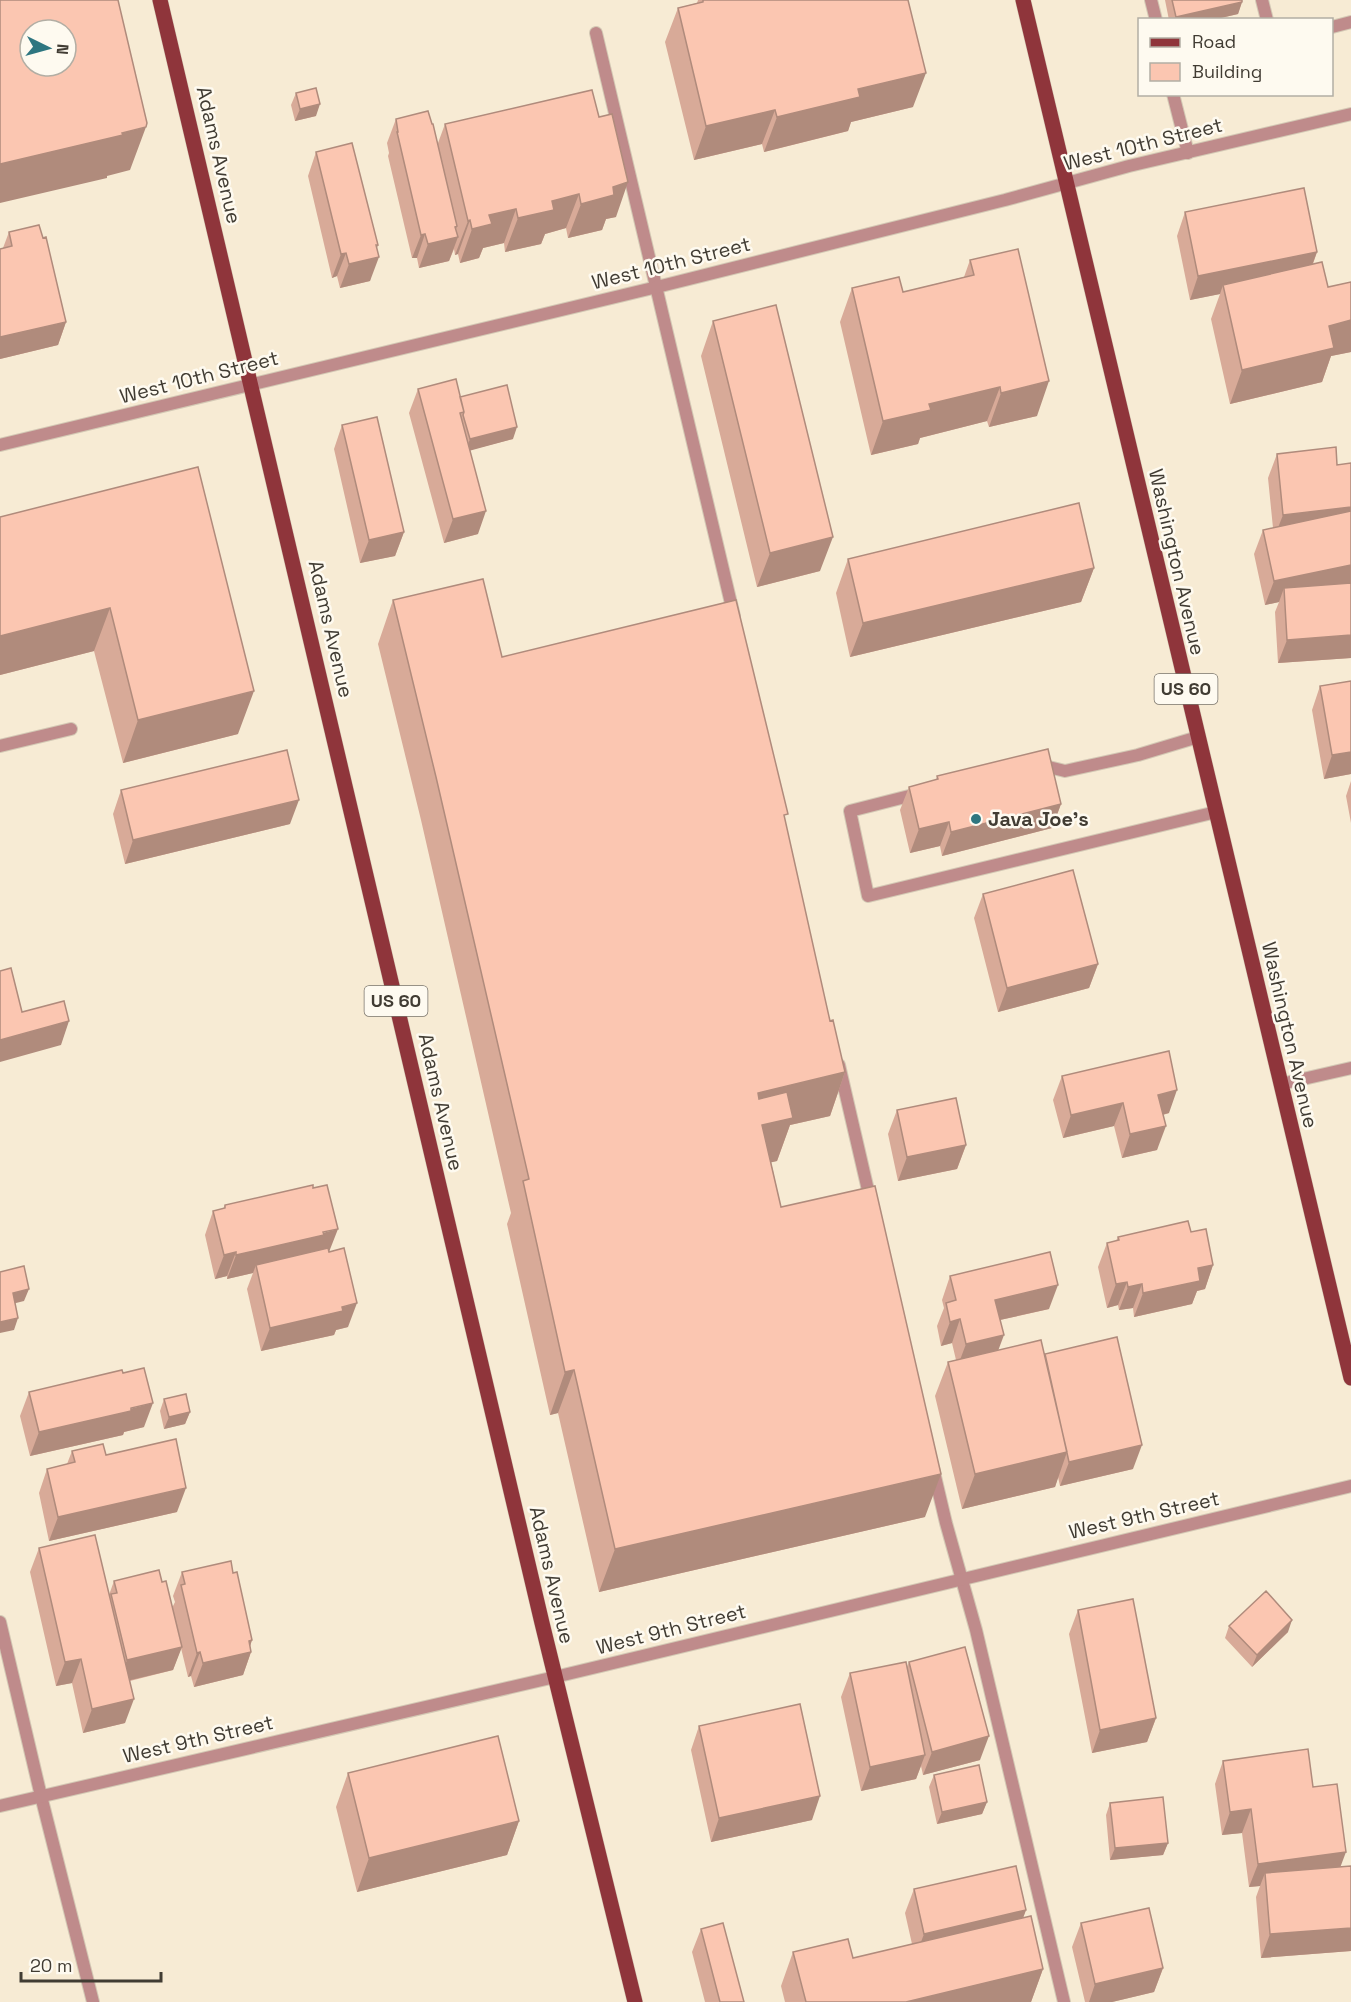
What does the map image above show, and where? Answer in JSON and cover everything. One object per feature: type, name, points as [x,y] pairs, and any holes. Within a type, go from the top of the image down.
[{"type":"main road","name":"Adams Avenue","points":[[160,0],[555,1677],[636,2002]]},
{"type":"main road","name":"Washington Avenue","points":[[1023,0],[1351,1378]]},
{"type":"street","points":[[1151,0],[1156,18]]},
{"type":"street","points":[[1262,0],[1266,18]]},
{"type":"street","points":[[1333,27],[1351,22]]},
{"type":"street","points":[[596,33],[736,623]]},
{"type":"street","points":[[1174,96],[1188,153]]},
{"type":"street","name":"West 10th Street","points":[[0,446],[657,287],[1129,166],[1351,114]]},
{"type":"street","points":[[0,746],[71,729]]},
{"type":"street","points":[[1024,767],[1035,764],[1065,771],[1138,755],[1198,737]]},
{"type":"street","points":[[931,791],[850,812],[868,896],[1216,812]]},
{"type":"street","points":[[837,1055],[875,1219]]},
{"type":"street","points":[[1281,1084],[1351,1068]]},
{"type":"street","points":[[930,1452],[976,1630],[1064,2002]]},
{"type":"street","name":"West 9th Street","points":[[0,1806],[555,1677],[1351,1486]]},
{"type":"street","points":[[0,1622],[93,2002]]},
{"type":"building","points":[[0,0],[118,0],[147,123],[146,127],[122,133],[123,135],[0,164]]},
{"type":"building","points":[[703,0],[908,0],[926,73],[858,89],[860,97],[777,117],[775,110],[706,126],[678,8],[703,2]]},
{"type":"building","points":[[1172,0],[1242,0],[1242,2],[1176,17]]},
{"type":"building","points":[[316,88],[320,104],[300,109],[296,93]]},
{"type":"building","points":[[592,90],[599,117],[612,114],[628,182],[613,187],[614,195],[581,204],[579,194],[552,201],[554,210],[518,218],[516,209],[489,215],[492,224],[472,229],[470,220],[468,221],[445,124]]},
{"type":"building","points":[[428,111],[433,124],[458,237],[428,244],[425,234],[421,235],[396,119]]},
{"type":"building","points":[[352,143],[379,257],[349,264],[346,253],[341,254],[316,152]]},
{"type":"building","points":[[1304,188],[1317,252],[1198,276],[1185,212]]},
{"type":"building","points":[[39,225],[43,238],[46,237],[66,322],[0,337],[0,249],[12,246],[9,232]]},
{"type":"building","points":[[1018,249],[1049,381],[1001,393],[1000,387],[929,404],[931,410],[883,421],[852,288],[899,277],[903,292],[974,275],[970,260]]},
{"type":"building","points":[[1322,262],[1328,287],[1351,282],[1351,320],[1329,326],[1334,348],[1242,370],[1223,285]]},
{"type":"building","points":[[776,305],[833,537],[770,553],[713,321]]},
{"type":"building","points":[[456,379],[464,412],[460,413],[486,511],[453,519],[418,389]]},
{"type":"building","points":[[507,385],[517,427],[470,439],[460,397]]},
{"type":"building","points":[[377,417],[404,532],[369,540],[342,425]]},
{"type":"building","points":[[1336,447],[1337,465],[1351,463],[1351,507],[1283,515],[1277,454]]},
{"type":"building","points":[[198,467],[254,691],[138,720],[110,608],[0,636],[0,517]]},
{"type":"building","points":[[1079,503],[1094,568],[863,623],[848,559]]},
{"type":"building","points":[[1351,511],[1351,565],[1274,581],[1263,530]]},
{"type":"building","points":[[483,579],[502,657],[736,600],[788,814],[784,815],[830,1021],[833,1020],[845,1072],[758,1093],[759,1099],[787,1092],[793,1118],[762,1125],[781,1207],[875,1186],[941,1474],[615,1549],[574,1370],[565,1372],[523,1181],[529,1179],[393,600]]},
{"type":"building","points":[[1351,583],[1351,635],[1287,640],[1284,588]]},
{"type":"building","points":[[1351,681],[1351,752],[1332,755],[1320,686]]},
{"type":"building","points":[[1048,749],[1061,804],[951,832],[949,822],[919,829],[909,787],[938,779],[937,776]]},
{"type":"building","points":[[287,750],[299,800],[133,840],[121,790]]},
{"type":"building","points":[[1073,870],[1098,964],[1007,988],[983,894]]},
{"type":"building","points":[[11,968],[22,1012],[64,1001],[69,1021],[0,1040],[0,971]]},
{"type":"building","points":[[1169,1051],[1177,1090],[1158,1095],[1166,1126],[1130,1134],[1123,1103],[1071,1115],[1062,1076]]},
{"type":"building","points":[[956,1098],[966,1145],[907,1157],[897,1110]]},
{"type":"building","points":[[313,1185],[313,1188],[327,1185],[338,1229],[323,1232],[324,1235],[236,1255],[236,1252],[224,1255],[213,1211],[225,1208],[225,1205]]},
{"type":"building","points":[[1188,1221],[1191,1232],[1206,1229],[1213,1265],[1198,1268],[1200,1281],[1143,1293],[1142,1284],[1128,1287],[1127,1282],[1116,1284],[1107,1243],[1119,1240],[1118,1237]]},
{"type":"building","points":[[328,1248],[329,1252],[344,1248],[357,1303],[342,1307],[343,1311],[270,1328],[256,1265]]},
{"type":"building","points":[[1050,1252],[1058,1285],[995,1300],[1004,1335],[966,1344],[960,1319],[950,1322],[946,1303],[956,1300],[950,1276]]},
{"type":"building","points":[[24,1266],[29,1289],[13,1293],[18,1318],[0,1322],[0,1272]]},
{"type":"building","points":[[1117,1337],[1142,1445],[1069,1462],[1045,1354]]},
{"type":"building","points":[[1041,1340],[1067,1452],[975,1474],[948,1362]]},
{"type":"building","points":[[144,1368],[153,1403],[131,1408],[131,1411],[39,1432],[29,1392],[122,1370],[123,1373]]},
{"type":"building","points":[[186,1394],[190,1412],[169,1417],[164,1399]]},
{"type":"building","points":[[176,1439],[186,1488],[58,1517],[47,1469],[75,1462],[72,1451],[103,1444],[106,1455]]},
{"type":"building","points":[[95,1535],[134,1699],[92,1709],[81,1659],[65,1662],[39,1548]]},
{"type":"building","points":[[231,1561],[233,1573],[237,1572],[252,1640],[249,1641],[251,1652],[203,1663],[200,1652],[197,1653],[181,1585],[185,1584],[182,1572]]},
{"type":"building","points":[[159,1570],[162,1582],[166,1581],[182,1647],[127,1660],[111,1594],[117,1593],[114,1581]]},
{"type":"building","points":[[1266,1591],[1292,1620],[1257,1655],[1229,1626]]},
{"type":"building","points":[[1133,1599],[1156,1718],[1100,1730],[1078,1610]]},
{"type":"building","points":[[965,1647],[989,1736],[932,1752],[909,1662]]},
{"type":"building","points":[[906,1662],[925,1755],[870,1767],[850,1673]]},
{"type":"building","points":[[800,1704],[820,1796],[719,1818],[699,1726]]},
{"type":"building","points":[[498,1736],[519,1821],[369,1858],[348,1773]]},
{"type":"building","points":[[1308,1749],[1313,1787],[1337,1784],[1346,1852],[1258,1864],[1251,1809],[1230,1812],[1223,1761]]},
{"type":"building","points":[[979,1765],[987,1802],[942,1812],[934,1775]]},
{"type":"building","points":[[1163,1797],[1168,1843],[1115,1848],[1110,1803]]},
{"type":"building","points":[[1016,1866],[1026,1910],[924,1934],[914,1889]]},
{"type":"building","points":[[1351,1866],[1351,1928],[1270,1934],[1265,1873]]},
{"type":"building","points":[[1149,1908],[1163,1968],[1095,1984],[1081,1923]]},
{"type":"building","points":[[1031,1916],[1043,1969],[906,2002],[806,2002],[793,1952],[848,1939],[853,1958]]},
{"type":"building","points":[[723,1923],[744,2002],[720,2002],[701,1929]]},
{"type":"place","name":"Java Joe's","points":[[976,819]]}]
